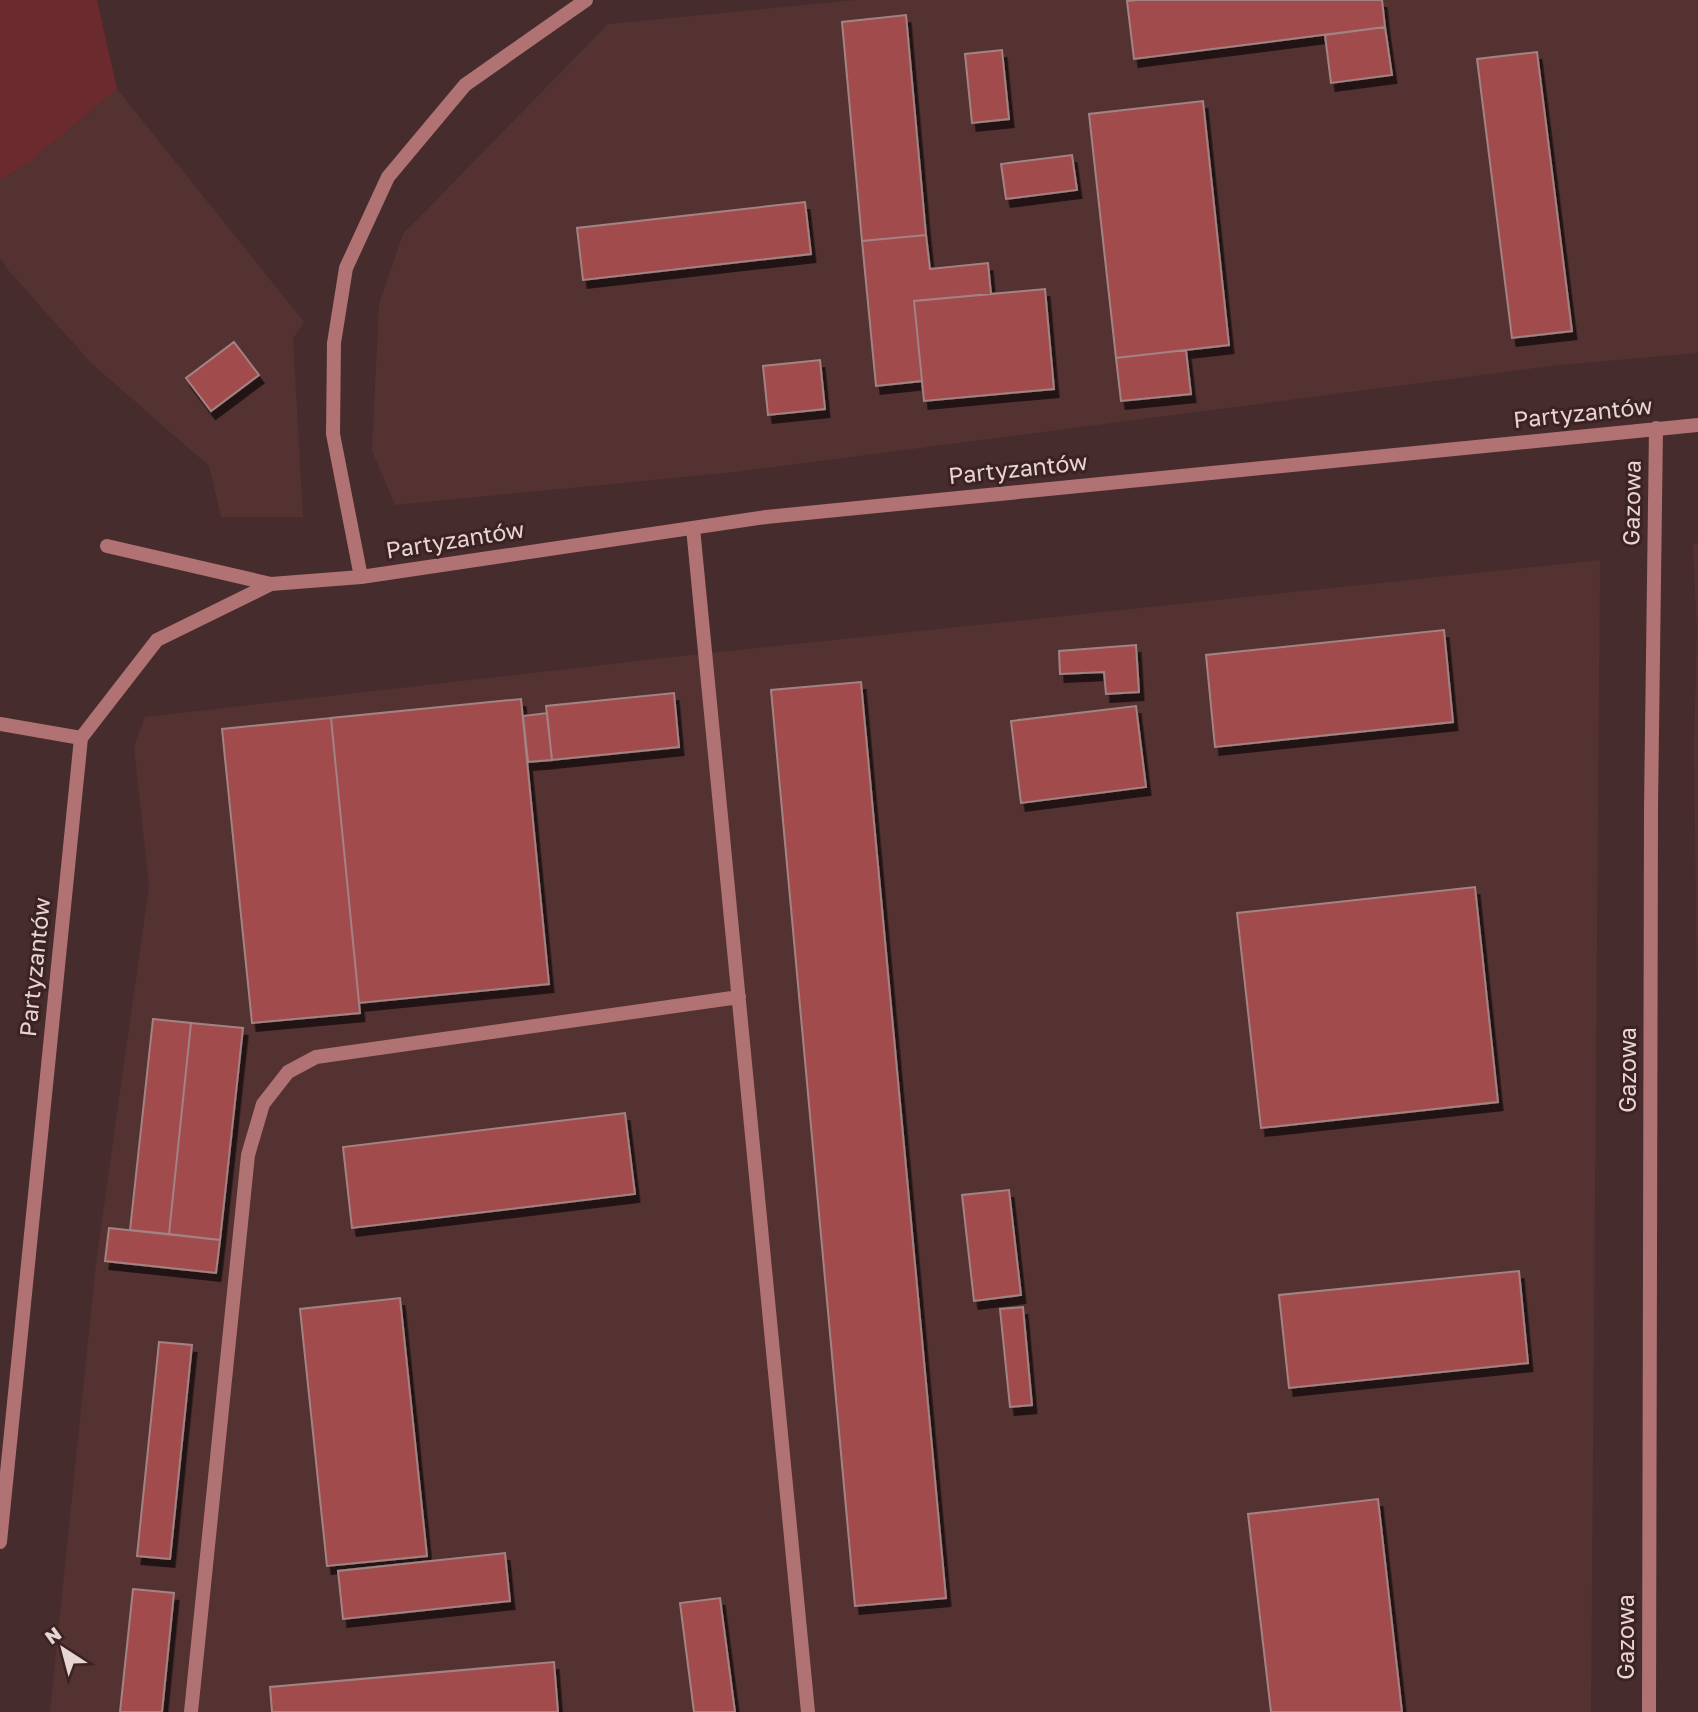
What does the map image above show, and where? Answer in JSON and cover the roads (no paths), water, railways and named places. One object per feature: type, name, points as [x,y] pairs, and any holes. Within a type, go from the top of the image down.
[{"type":"street","points":[[361,577],[333,435],[334,343],[346,268],[388,177],[465,85],[586,0]]},
{"type":"street","name":"Partyzantów","points":[[0,1542],[81,738],[157,640],[271,584],[361,577],[766,517],[1698,425]]},
{"type":"street","name":"Gazowa","points":[[1649,1712],[1651,821],[1656,428]]},
{"type":"street","points":[[693,528],[808,1712]]},
{"type":"street","points":[[107,546],[271,584]]},
{"type":"street","points":[[0,724],[81,738]]},
{"type":"street","points":[[191,1712],[247,1155],[263,1104],[288,1072],[316,1057],[739,998]]}]
